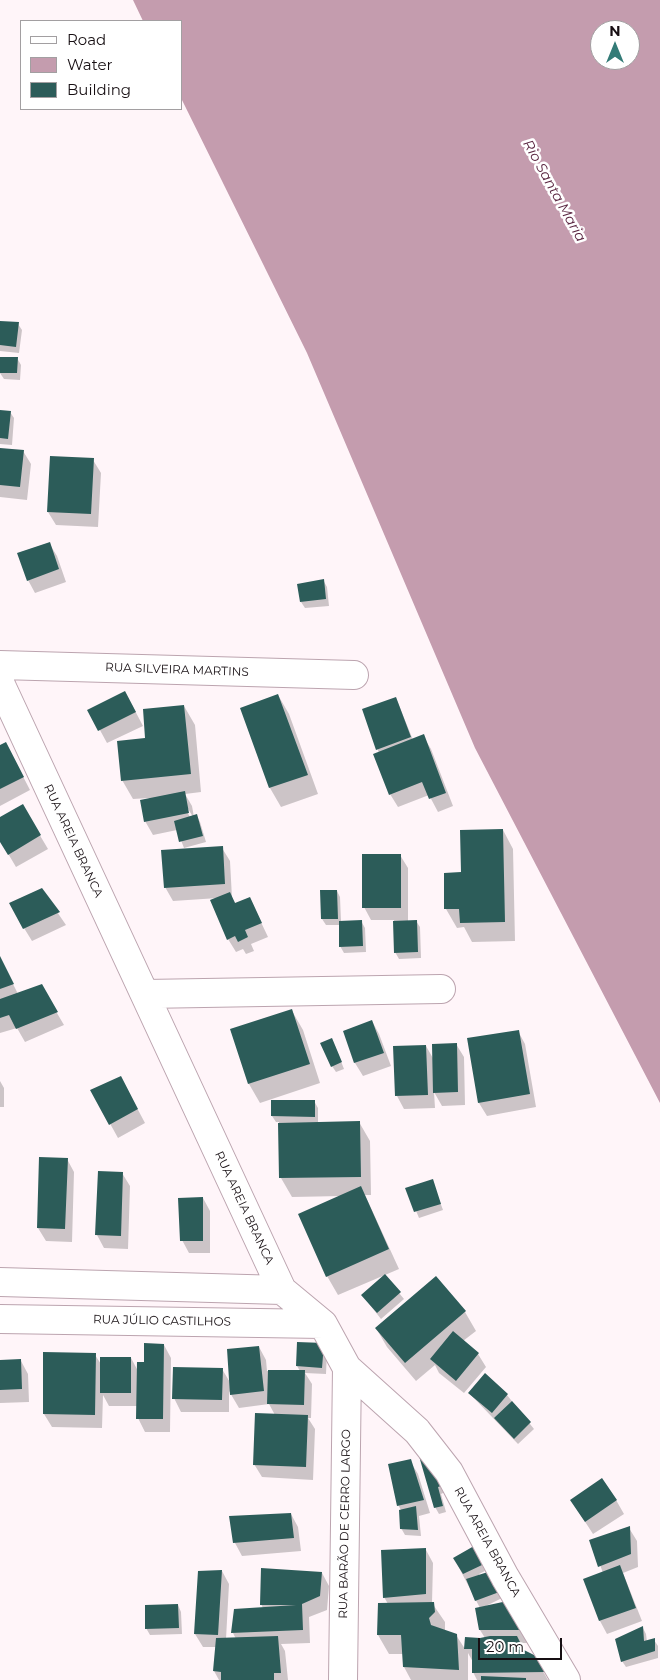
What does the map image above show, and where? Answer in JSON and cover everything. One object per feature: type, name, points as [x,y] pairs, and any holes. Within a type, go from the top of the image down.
[{"type":"street","name":"RUA SILVEIRA MARTINS","points":[[0,665],[354,675]]},
{"type":"street","name":"RUA AREIA BRANCA","points":[[0,683],[282,1290],[323,1324],[347,1368],[417,1431],[449,1472],[505,1577],[566,1680]]},
{"type":"street","points":[[144,994],[441,989]]},
{"type":"street","points":[[0,1282],[282,1290]]},
{"type":"street","name":"RUA JÚLIO CASTILHOS","points":[[0,1319],[323,1324]]},
{"type":"street","name":"RUA BARÃO DE CERRO LARGO","points":[[343,1680],[347,1368]]},
{"type":"water","name":"Rio Santa Maria","points":[[133,0],[660,0],[660,1103],[475,748],[307,353],[182,100],[182,20],[143,20]]},
{"type":"building","points":[[0,321],[19,322],[16,347],[0,345]]},
{"type":"building","points":[[0,357],[18,357],[17,373],[0,373]]},
{"type":"building","points":[[0,410],[11,411],[8,439],[0,438]]},
{"type":"building","points":[[0,448],[24,450],[20,487],[0,485]]},
{"type":"building","points":[[50,456],[94,458],[91,514],[47,512]]},
{"type":"building","points":[[50,542],[59,569],[27,581],[17,553]]},
{"type":"building","points":[[324,579],[326,599],[300,602],[297,584]]},
{"type":"building","points":[[125,691],[136,712],[98,731],[87,710]]},
{"type":"building","points":[[278,694],[308,775],[269,788],[240,708]]},
{"type":"building","points":[[396,697],[411,737],[376,750],[362,709]]},
{"type":"building","points":[[184,705],[191,774],[121,781],[117,741],[145,738],[143,709]]},
{"type":"building","points":[[424,734],[446,793],[429,799],[422,782],[389,795],[373,754]]},
{"type":"building","points":[[6,742],[24,777],[0,789],[0,745]]},
{"type":"building","points":[[185,791],[189,813],[144,822],[140,800]]},
{"type":"building","points":[[23,804],[41,835],[8,855],[0,842],[0,817]]},
{"type":"building","points":[[197,814],[203,836],[179,842],[174,821]]},
{"type":"building","points":[[503,829],[505,922],[460,923],[459,909],[444,909],[444,873],[461,872],[460,830]]},
{"type":"building","points":[[223,846],[225,884],[164,888],[161,850]]},
{"type":"building","points":[[362,854],[401,854],[401,908],[362,908]]},
{"type":"building","points":[[42,888],[60,912],[23,929],[9,903]]},
{"type":"building","points":[[320,890],[337,890],[338,919],[321,919]]},
{"type":"building","points":[[230,892],[235,903],[250,897],[262,923],[245,930],[248,937],[238,942],[235,936],[227,940],[210,900]]},
{"type":"building","points":[[362,920],[363,946],[339,947],[339,921]]},
{"type":"building","points":[[417,920],[418,952],[394,953],[393,921]]},
{"type":"building","points":[[0,956],[14,984],[0,989]]},
{"type":"building","points":[[42,984],[58,1012],[16,1029],[9,1015],[0,1018],[0,999]]},
{"type":"building","points":[[292,1009],[310,1064],[248,1084],[230,1029]]},
{"type":"building","points":[[372,1020],[384,1053],[354,1063],[343,1031]]},
{"type":"building","points":[[519,1030],[530,1094],[478,1103],[467,1038]]},
{"type":"building","points":[[332,1038],[342,1062],[331,1067],[320,1043]]},
{"type":"building","points":[[457,1043],[458,1092],[433,1093],[432,1044]]},
{"type":"building","points":[[426,1045],[428,1095],[395,1096],[393,1046]]},
{"type":"building","points":[[121,1076],[138,1109],[109,1125],[90,1090]]},
{"type":"building","points":[[271,1100],[315,1100],[315,1117],[271,1116]]},
{"type":"building","points":[[360,1121],[361,1177],[279,1178],[278,1123]]},
{"type":"building","points":[[39,1157],[68,1158],[65,1229],[37,1228]]},
{"type":"building","points":[[98,1171],[123,1172],[121,1236],[95,1235]]},
{"type":"building","points":[[433,1179],[441,1204],[414,1212],[405,1188]]},
{"type":"building","points":[[361,1186],[389,1249],[326,1277],[298,1214]]},
{"type":"building","points":[[203,1197],[203,1241],[180,1241],[178,1198]]},
{"type":"building","points":[[385,1274],[401,1292],[377,1313],[361,1295]]},
{"type":"building","points":[[436,1276],[466,1311],[405,1363],[375,1328]]},
{"type":"building","points":[[453,1331],[479,1353],[456,1381],[430,1359]]},
{"type":"building","points":[[297,1342],[324,1343],[322,1368],[296,1366]]},
{"type":"building","points":[[144,1343],[164,1344],[163,1419],[136,1419],[137,1362],[144,1362]]},
{"type":"building","points":[[259,1346],[264,1391],[230,1395],[227,1349]]},
{"type":"building","points":[[43,1352],[96,1353],[95,1415],[43,1414]]},
{"type":"building","points":[[100,1357],[131,1357],[131,1393],[100,1393]]},
{"type":"building","points":[[21,1359],[22,1389],[0,1390],[0,1360]]},
{"type":"building","points":[[173,1367],[223,1368],[222,1400],[172,1399]]},
{"type":"building","points":[[268,1370],[305,1370],[304,1405],[267,1404]]},
{"type":"building","points":[[485,1373],[508,1394],[492,1413],[468,1393]]},
{"type":"building","points":[[512,1401],[531,1422],[514,1439],[494,1418]]},
{"type":"building","points":[[255,1413],[308,1415],[306,1467],[253,1465]]},
{"type":"building","points":[[419,1456],[447,1484],[438,1487],[443,1506],[434,1508]]},
{"type":"building","points":[[411,1459],[424,1500],[397,1506],[388,1464]]},
{"type":"building","points":[[602,1478],[617,1500],[585,1522],[570,1500]]},
{"type":"building","points":[[416,1506],[418,1530],[400,1529],[399,1510]]},
{"type":"building","points":[[291,1513],[294,1538],[233,1543],[229,1516]]},
{"type":"building","points":[[630,1526],[631,1554],[598,1567],[589,1540]]},
{"type":"building","points":[[474,1546],[482,1565],[463,1574],[453,1558]]},
{"type":"building","points":[[426,1548],[426,1594],[383,1598],[381,1550]]},
{"type":"building","points":[[620,1565],[636,1608],[599,1621],[583,1579]]},
{"type":"building","points":[[261,1568],[322,1572],[320,1596],[302,1604],[303,1630],[231,1633],[234,1609],[296,1605],[260,1605]]},
{"type":"building","points":[[222,1570],[218,1635],[194,1634],[198,1571]]},
{"type":"building","points":[[491,1571],[502,1591],[475,1601],[466,1579]]},
{"type":"building","points":[[512,1600],[525,1630],[479,1630],[475,1608]]},
{"type":"building","points":[[434,1602],[435,1612],[429,1618],[431,1625],[457,1634],[459,1670],[403,1667],[401,1635],[377,1635],[378,1603]]},
{"type":"building","points":[[178,1604],[179,1628],[145,1629],[145,1605]]},
{"type":"building","points":[[643,1626],[644,1641],[655,1638],[655,1651],[621,1662],[615,1639]]},
{"type":"building","points":[[278,1636],[281,1673],[274,1673],[274,1680],[221,1680],[221,1672],[213,1671],[216,1638]]},
{"type":"building","points":[[517,1636],[524,1650],[536,1656],[545,1672],[472,1673],[472,1649],[464,1649],[465,1637],[480,1638]]},
{"type":"building","points":[[481,1676],[526,1678],[526,1680],[481,1680]]}]
